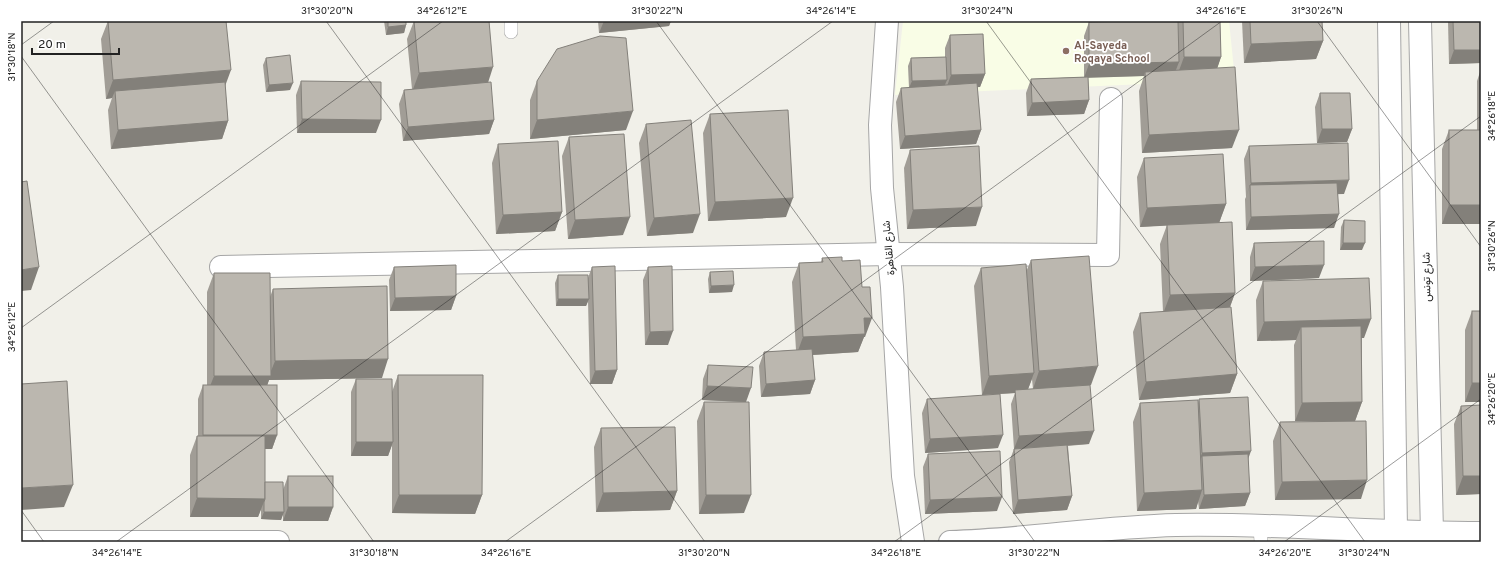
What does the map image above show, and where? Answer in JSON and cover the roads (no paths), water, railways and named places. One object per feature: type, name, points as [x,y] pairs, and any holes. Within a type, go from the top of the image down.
[{"type":"street","name":"شارع القاهرة","points":[[888,21],[880,124],[882,188],[889,254],[903,476],[913,542]]},
{"type":"street","points":[[1388,21],[1396,531]]},
{"type":"street","name":"شارع تونس","points":[[1420,21],[1432,533]]},
{"type":"street","points":[[221,268],[889,254],[1108,255],[1111,99]]},
{"type":"street","points":[[950,542],[1175,525],[1260,534],[1396,531],[1432,533],[1481,532]]},
{"type":"street","points":[[21,542],[278,542]]},
{"type":"place","name":"Al-Sayeda Roqaya School","points":[[1066,51]]}]
